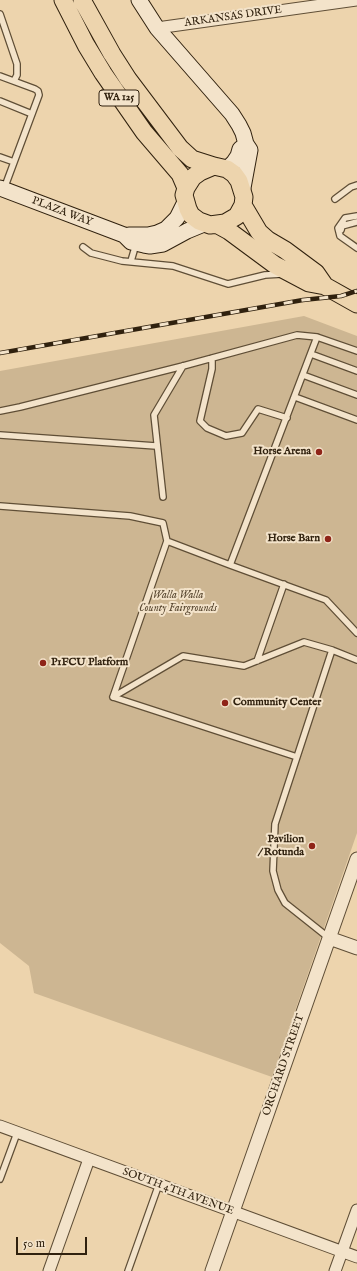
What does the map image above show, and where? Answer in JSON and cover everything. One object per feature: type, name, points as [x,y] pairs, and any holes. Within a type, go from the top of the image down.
[{"type":"main road","name":"WA 125","points":[[63,0],[86,45],[111,85],[144,132],[180,174],[191,215],[229,231],[275,266],[309,283],[325,286],[357,304]]},
{"type":"main road","name":"WA 125","points":[[82,0],[112,54],[140,96],[175,142],[192,159],[220,168],[239,181],[243,197],[259,232],[268,240],[285,250],[316,273],[325,286]]},
{"type":"main road","points":[[139,0],[157,28],[232,114],[243,133],[246,144],[250,150],[243,197],[237,216],[232,220],[211,224]]},
{"type":"main road","points":[[185,195],[193,178],[204,170],[220,168],[234,162],[240,149],[246,144]]},
{"type":"main road","name":"PLAZA WAY","points":[[1,188],[150,246],[163,244],[187,231],[211,224]]},
{"type":"main road","name":"PLAZA WAY","points":[[130,239],[134,234],[148,236],[157,234],[166,229],[177,218],[185,195]]},
{"type":"street","name":"ARKANSAS DRIVE","points":[[157,28],[357,0]]},
{"type":"street","name":"ORCHARD STREET","points":[[212,1271],[357,859]]},
{"type":"street","points":[[329,938],[357,948]]},
{"type":"street","name":"SOUTH 4TH AVENUE","points":[[0,1126],[357,1257]]},
{"type":"street","points":[[49,1271],[89,1159]]},
{"type":"street","points":[[335,1271],[357,1210]]},
{"type":"lane","points":[[0,14],[17,64],[17,75],[14,81]]},
{"type":"lane","points":[[0,76],[38,91],[39,95],[14,162],[1,188]]},
{"type":"lane","points":[[0,101],[32,114]]},
{"type":"lane","points":[[0,157],[14,162]]},
{"type":"lane","points":[[335,199],[351,187],[357,185]]},
{"type":"lane","points":[[357,216],[345,218],[338,228],[340,236],[357,248]]},
{"type":"lane","points":[[340,236],[342,226],[357,222]]},
{"type":"lane","points":[[130,239],[131,261]]},
{"type":"lane","points":[[83,247],[91,253],[122,261],[173,266],[228,284],[265,275],[290,273]]},
{"type":"lane","points":[[0,411],[183,366],[297,335],[317,337],[357,351]]},
{"type":"lane","points":[[230,565],[317,337]]},
{"type":"lane","points":[[311,354],[357,370]]},
{"type":"lane","points":[[212,358],[212,369],[200,421],[207,428],[226,436],[242,433],[258,409],[287,418]]},
{"type":"lane","points":[[163,497],[156,446],[154,415],[183,366]]},
{"type":"lane","points":[[303,375],[357,395]]},
{"type":"lane","points":[[295,397],[357,420]]},
{"type":"lane","points":[[0,434],[156,446]]},
{"type":"lane","points":[[0,506],[130,516],[163,523],[167,541],[113,697]]},
{"type":"lane","points":[[167,541],[326,600],[357,633]]},
{"type":"lane","points":[[257,661],[284,584]]},
{"type":"lane","points":[[113,697],[183,656],[244,666],[304,642],[332,650],[357,660]]},
{"type":"lane","points":[[329,938],[285,904],[278,890],[273,871],[275,824],[332,650]]},
{"type":"lane","points":[[113,697],[297,757]]},
{"type":"lane","points":[[0,1179],[17,1132]]},
{"type":"lane","points":[[128,1271],[159,1184]]},
{"type":"green space","name":"Walla Walla County Fairgrounds","points":[[304,316],[357,336],[357,833],[272,1077],[34,993],[29,966],[0,943],[0,371]]},
{"type":"railway","points":[[0,353],[303,300],[341,296],[357,291]]},
{"type":"place","name":"Horse Arena","points":[[319,452]]},
{"type":"place","name":"Horse Barn","points":[[328,539]]},
{"type":"place","name":"P1FCU Platform","points":[[43,663]]},
{"type":"place","name":"Community Center","points":[[225,703]]},
{"type":"place","name":"Pavilion / Rotunda","points":[[312,846]]}]
